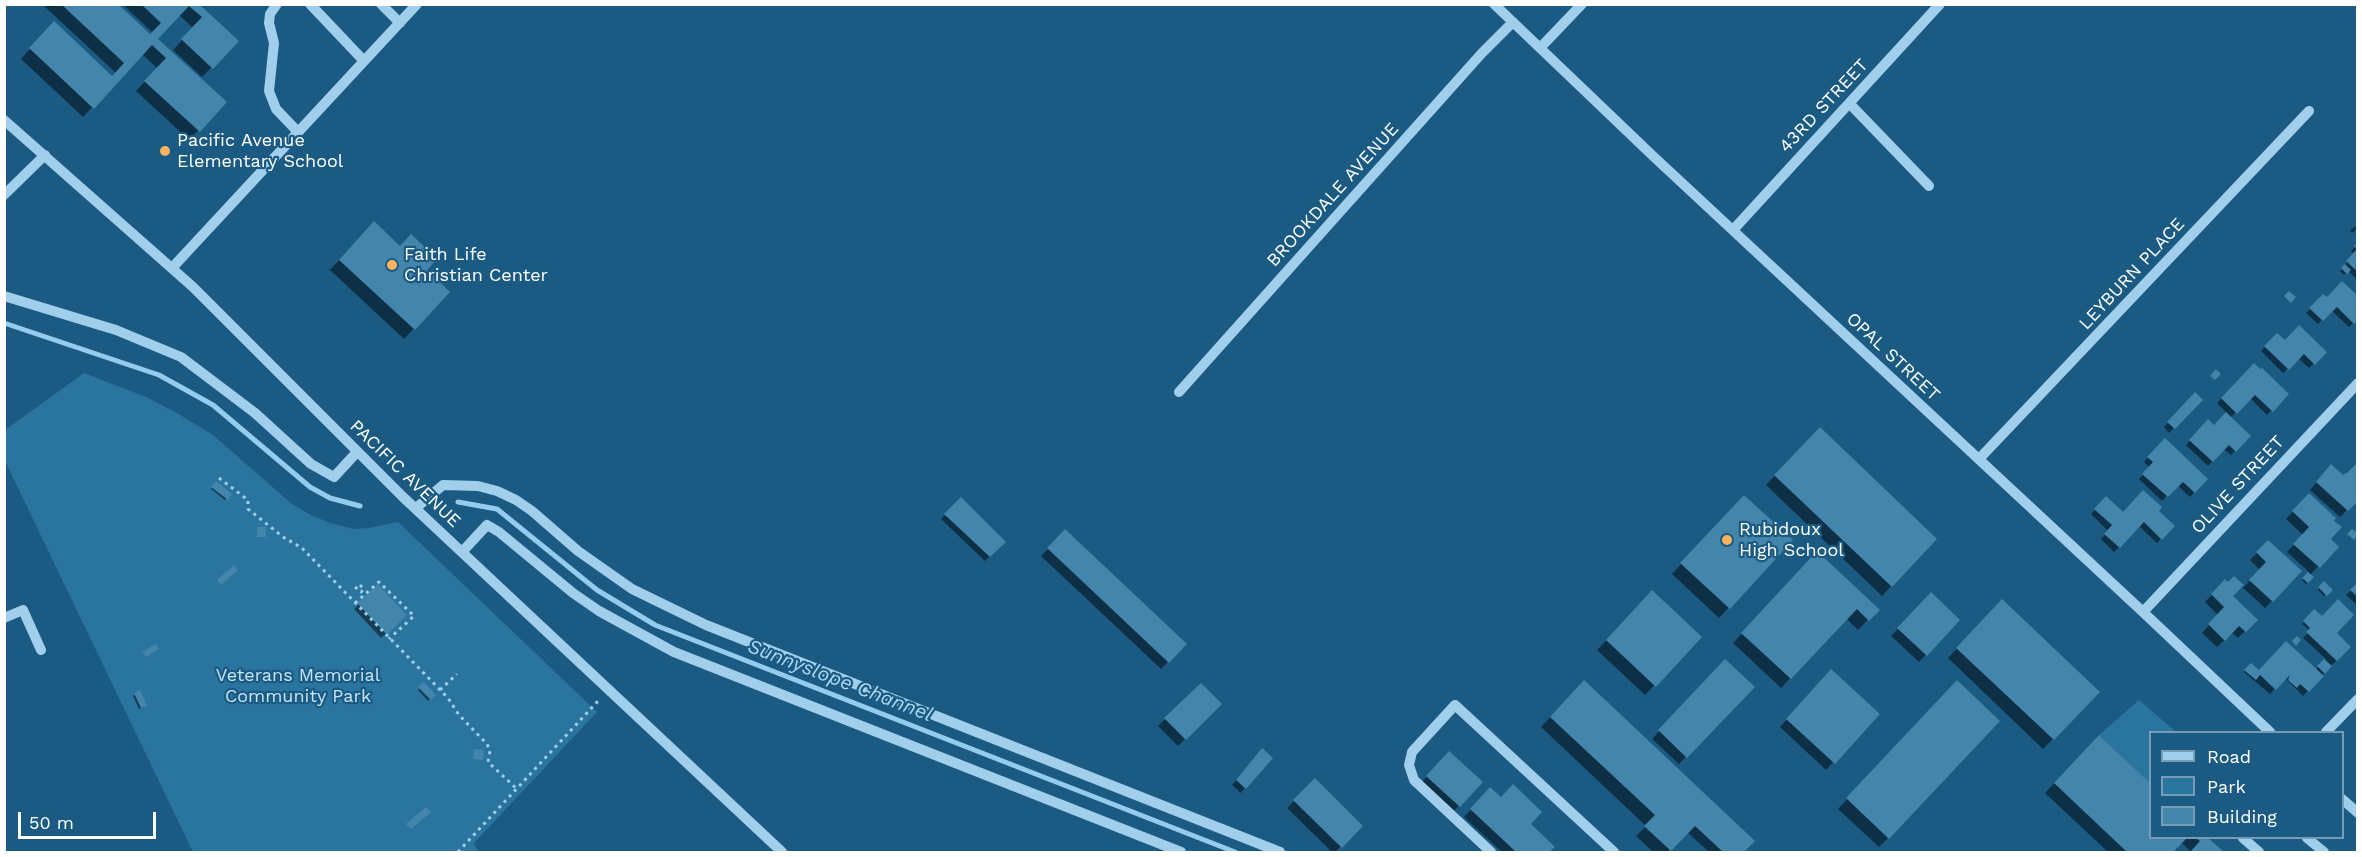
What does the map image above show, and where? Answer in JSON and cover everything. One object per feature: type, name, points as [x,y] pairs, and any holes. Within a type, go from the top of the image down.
[{"type":"street","points":[[278,4],[270,14],[269,23],[274,43],[269,91],[276,109],[298,132]]},
{"type":"street","points":[[310,4],[364,61]]},
{"type":"street","points":[[381,4],[400,23]]},
{"type":"street","points":[[172,268],[417,4]]},
{"type":"street","name":"OPAL STREET","points":[[1494,4],[2269,731]]},
{"type":"street","points":[[1540,48],[1582,4]]},
{"type":"street","name":"43RD STREET","points":[[1733,230],[1940,4]]},
{"type":"street","name":"BROOKDALE AVENUE","points":[[1179,392],[1482,53],[1513,22]]},
{"type":"street","points":[[1849,103],[1929,186]]},
{"type":"street","name":"LEYBURN PLACE","points":[[1979,459],[2309,111]]},
{"type":"street","name":"PACIFIC AVENUE","points":[[4,120],[172,268],[357,452],[782,852]]},
{"type":"street","points":[[4,195],[45,155]]},
{"type":"street","points":[[4,296],[116,330],[181,357],[255,413],[311,464],[334,477],[357,452]]},
{"type":"street","name":"OLIVE STREET","points":[[2144,612],[2358,382]]},
{"type":"street","points":[[416,508],[443,485],[478,486],[497,491],[516,500],[592,562],[632,589],[706,626],[1280,852]]},
{"type":"street","points":[[462,552],[487,525],[499,532],[573,593],[674,652],[1181,852]]},
{"type":"street","points":[[4,618],[23,610],[41,650]]},
{"type":"street","points":[[2327,731],[2358,699]]},
{"type":"street","points":[[1491,852],[1414,780],[1409,765],[1413,752],[1455,705],[1612,852]]},
{"type":"street","points":[[2344,800],[2358,813]]},
{"type":"street","points":[[2244,839],[2259,852]]},
{"type":"street","points":[[2309,839],[2324,852]]},
{"type":"path","points":[[219,478],[248,500],[248,508],[283,537],[302,548],[440,690],[459,715],[487,744],[490,751],[488,762],[516,789]]},
{"type":"path","points":[[355,603],[379,582],[414,616],[388,639]]},
{"type":"path","points":[[440,690],[457,674]]},
{"type":"path","points":[[458,852],[599,700]]},
{"type":"green space","name":"Veterans Memorial Community Park","points":[[84,373],[146,397],[213,435],[292,504],[311,515],[354,529],[398,522],[597,712],[474,843],[478,852],[193,852],[5,461],[5,430]]},
{"type":"green space","points":[[2139,700],[2175,731],[2149,731],[2149,782],[2099,735]]},
{"type":"building","points":[[61,4],[118,4],[150,34],[161,23],[141,4],[200,5],[239,41],[213,69],[181,39],[202,17],[189,6],[158,39],[227,102],[200,132],[144,81],[166,58],[152,45],[94,109],[29,48],[54,21],[112,76],[124,63]]},
{"type":"building","points":[[374,221],[400,246],[411,234],[437,259],[427,270],[450,292],[415,330],[339,260]]},
{"type":"building","points":[[2358,242],[2358,272],[2346,261],[2357,249],[2354,246]]},
{"type":"building","points":[[2345,264],[2351,270],[2347,274],[2341,268]]},
{"type":"building","points":[[2342,281],[2358,296],[2358,320],[2354,324],[2337,307],[2323,321],[2309,308],[2323,294],[2327,297]]},
{"type":"building","points":[[2289,291],[2296,297],[2291,303],[2284,296]]},
{"type":"building","points":[[2299,325],[2327,352],[2315,365],[2304,354],[2289,370],[2264,346],[2277,333],[2285,340]]},
{"type":"building","points":[[2254,363],[2289,394],[2273,412],[2255,395],[2237,414],[2221,398]]},
{"type":"building","points":[[2216,369],[2221,374],[2215,380],[2210,376]]},
{"type":"building","points":[[2195,392],[2203,400],[2175,429],[2167,422]]},
{"type":"building","points":[[2226,412],[2251,436],[2236,452],[2229,445],[2213,462],[2189,440],[2208,419],[2214,425]]},
{"type":"building","points":[[1820,427],[1937,539],[1892,587],[1774,475]]},
{"type":"building","points":[[2165,438],[2208,479],[2195,493],[2183,482],[2168,497],[2142,474],[2153,462],[2147,457]]},
{"type":"building","points":[[2358,462],[2358,501],[2348,511],[2316,482],[2331,464],[2343,475]]},
{"type":"building","points":[[216,481],[232,494],[228,500],[211,487]]},
{"type":"building","points":[[2143,490],[2162,507],[2159,511],[2175,526],[2162,540],[2144,522],[2120,548],[2104,534],[2112,525],[2094,509],[2106,496],[2123,512]]},
{"type":"building","points":[[2309,493],[2336,518],[2334,521],[2342,527],[2331,539],[2339,547],[2320,568],[2293,544],[2309,527],[2292,511]]},
{"type":"building","points":[[1744,495],[1793,540],[1730,609],[1680,563]]},
{"type":"building","points":[[961,497],[1006,542],[990,557],[944,514]]},
{"type":"building","points":[[257,527],[266,527],[266,537],[257,537]]},
{"type":"building","points":[[1065,529],[1187,644],[1169,663],[1047,548]]},
{"type":"building","points":[[2352,529],[2358,533],[2354,540],[2347,534]]},
{"type":"building","points":[[2268,540],[2302,571],[2273,602],[2249,580],[2266,562],[2256,552]]},
{"type":"building","points":[[1817,551],[1880,610],[1869,621],[1857,609],[1791,679],[1741,633]]},
{"type":"building","points":[[234,565],[238,570],[221,585],[217,580]]},
{"type":"building","points":[[2308,572],[2314,577],[2308,583],[2302,578]]},
{"type":"building","points":[[2234,576],[2244,585],[2233,596],[2258,620],[2246,632],[2239,626],[2225,641],[2208,624],[2224,607],[2211,594],[2225,579],[2228,582]]},
{"type":"building","points":[[2324,581],[2333,590],[2327,596],[2318,587]]},
{"type":"building","points":[[2358,582],[2358,597],[2350,590]]},
{"type":"building","points":[[378,584],[407,615],[387,635],[357,603]]},
{"type":"building","points":[[1652,590],[1702,637],[1656,687],[1606,640]]},
{"type":"building","points":[[1931,592],[1960,620],[1927,656],[1897,628]]},
{"type":"building","points":[[2002,599],[2100,692],[2054,740],[1956,648]]},
{"type":"building","points":[[2338,599],[2354,615],[2337,633],[2351,647],[2337,661],[2306,632],[2310,628],[2303,621],[2314,609],[2322,616]]},
{"type":"building","points":[[2297,636],[2301,640],[2296,646],[2292,641]]},
{"type":"building","points":[[2286,641],[2324,676],[2309,692],[2300,684],[2297,688],[2288,680],[2290,675],[2276,690],[2260,675],[2256,680],[2244,670],[2251,663],[2259,670]]},
{"type":"building","points":[[156,644],[159,649],[146,657],[142,652]]},
{"type":"building","points":[[1725,659],[1755,687],[1687,758],[1658,730]]},
{"type":"building","points":[[2324,659],[2332,666],[2325,674],[2317,666]]},
{"type":"building","points":[[1831,669],[1880,714],[1835,764],[1786,719]]},
{"type":"building","points":[[1584,680],[1755,841],[1744,852],[1723,852],[1695,826],[1671,851],[1644,826],[1655,815],[1550,717]]},
{"type":"building","points":[[1957,680],[2000,721],[1889,839],[1846,798]]},
{"type":"building","points":[[424,682],[436,695],[431,700],[418,687]]},
{"type":"building","points":[[1201,683],[1222,704],[1186,740],[1164,718]]},
{"type":"building","points":[[140,690],[147,706],[141,708],[134,693]]},
{"type":"building","points":[[2099,735],[2149,782],[2149,839],[2186,839],[2173,852],[2127,852],[2054,783]]},
{"type":"building","points":[[1262,748],[1273,758],[1246,789],[1236,780]]},
{"type":"building","points":[[474,749],[484,750],[483,760],[473,759]]},
{"type":"building","points":[[1449,751],[1483,782],[1460,807],[1426,776]]},
{"type":"building","points":[[1315,778],[1363,826],[1342,848],[1293,800]]},
{"type":"building","points":[[1513,784],[1542,812],[1531,824],[1555,847],[1549,852],[1516,852],[1470,809],[1490,787],[1501,797]]},
{"type":"building","points":[[426,807],[431,812],[411,829],[406,824]]},
{"type":"building","points":[[2197,839],[2209,839],[2224,852],[2190,852],[2200,841]]},
{"type":"waterway","name":"Sunnyslope Channel","points":[[4,323],[159,375],[213,405],[310,487],[330,498],[360,506]]},
{"type":"waterway","name":"Sunnyslope Channel","points":[[458,502],[497,509],[597,590],[655,625],[1235,852]]},
{"type":"place","name":"Pacific Avenue Elementary School","points":[[165,151]]},
{"type":"place","name":"Faith Life Christian Center","points":[[392,265]]},
{"type":"place","name":"Rubidoux High School","points":[[1727,540]]}]
